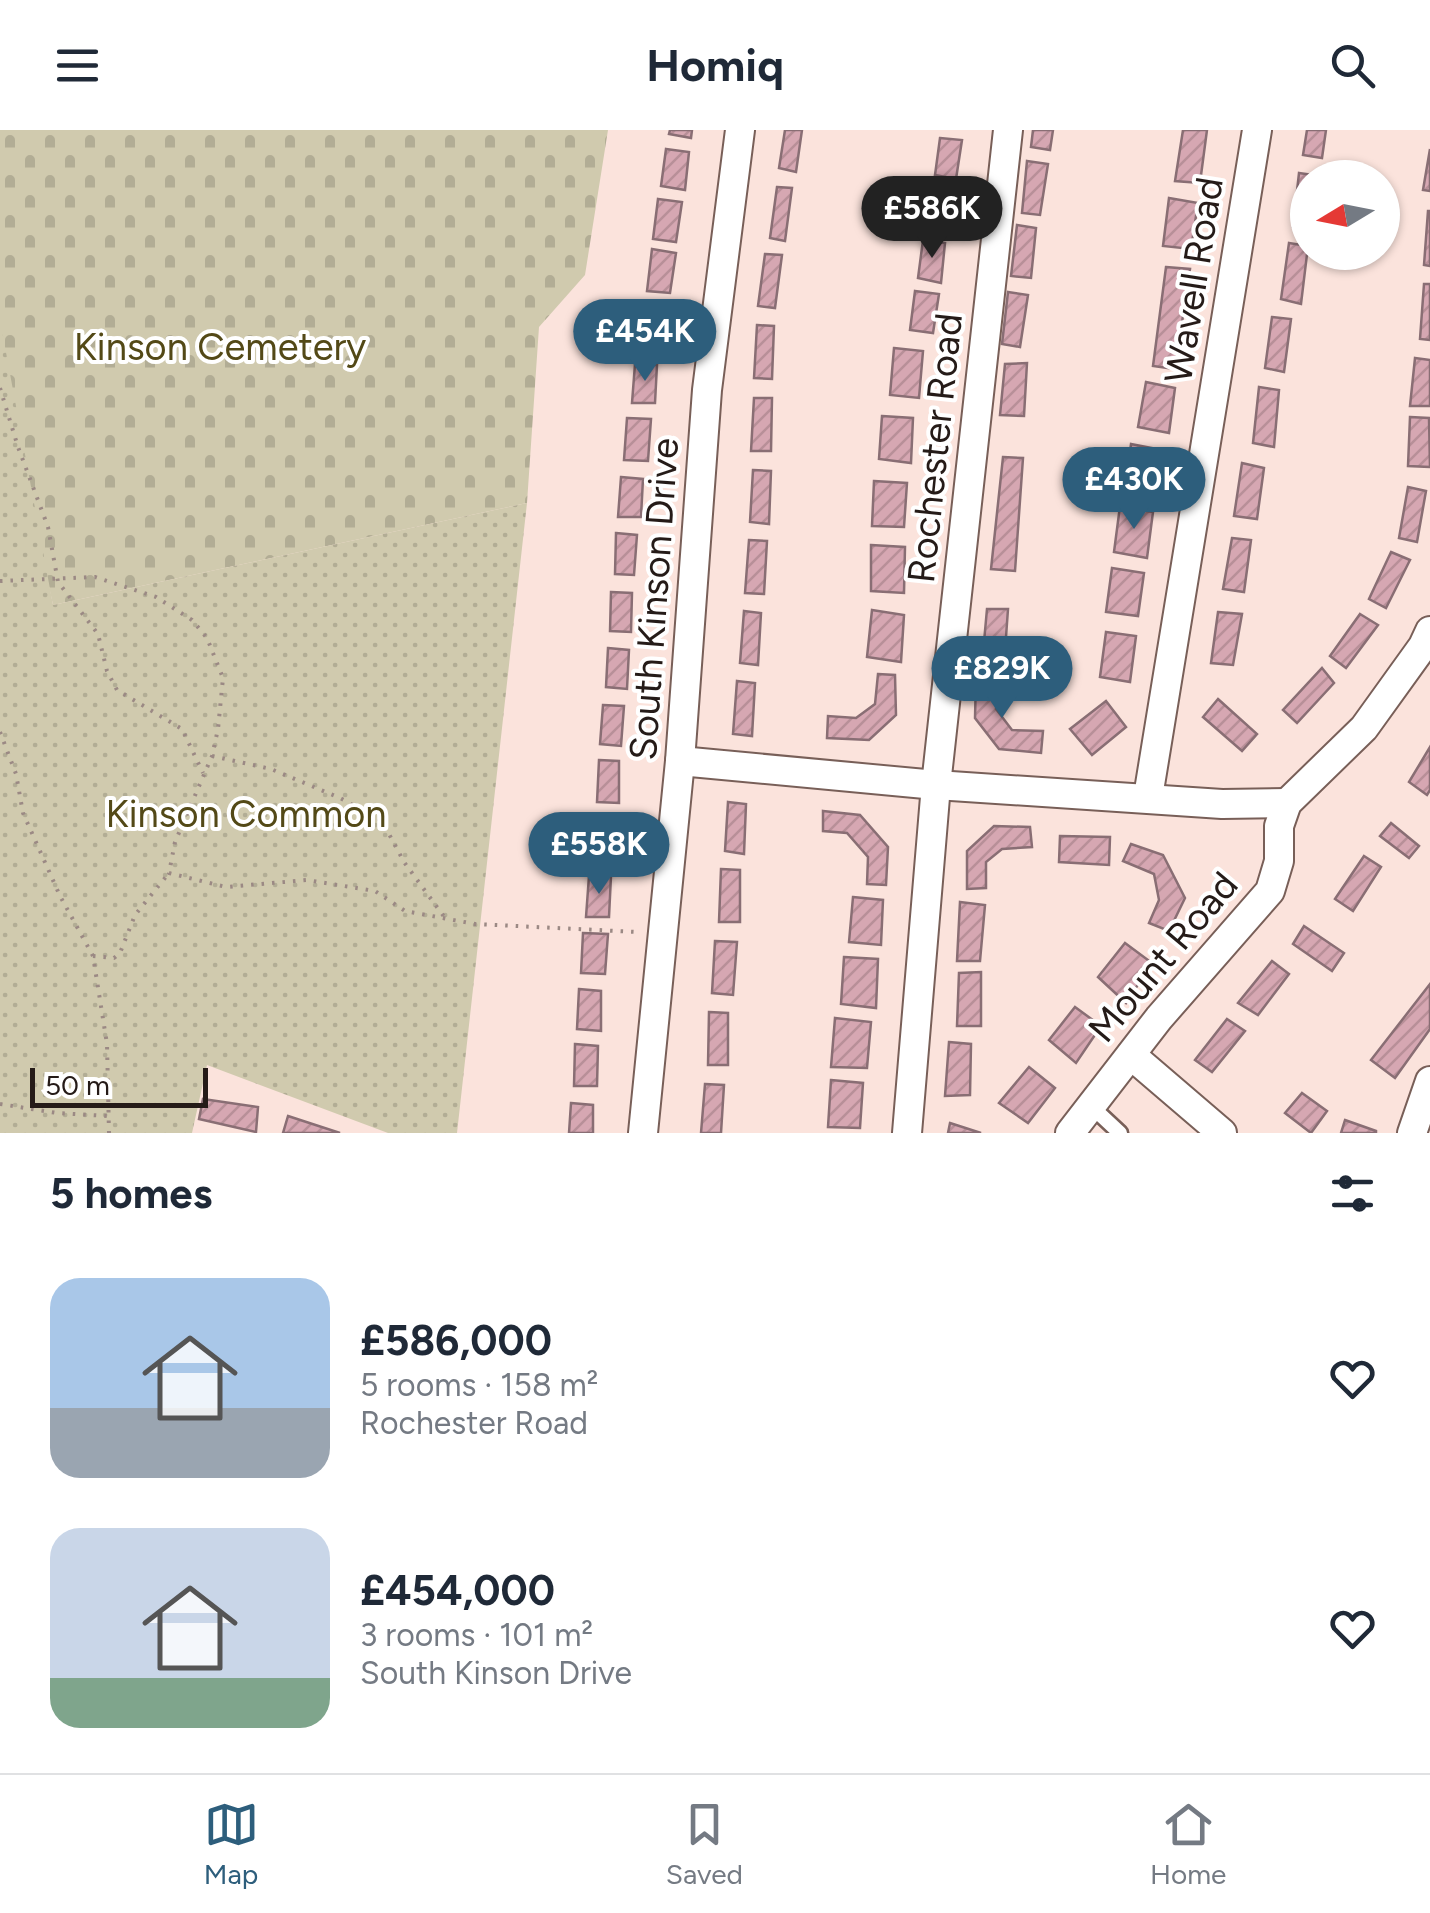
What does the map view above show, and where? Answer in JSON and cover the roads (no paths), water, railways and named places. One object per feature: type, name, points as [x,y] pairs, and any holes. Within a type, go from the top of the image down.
[{"type":"street","name":"South Kinson Drive","points":[[643,1133],[680,761],[706,390],[740,130]]},
{"type":"street","name":"Rochester Road","points":[[907,1133],[936,785],[1008,130]]},
{"type":"street","name":"Wavell Road","points":[[1148,797],[1256,130]]},
{"type":"street","points":[[680,761],[936,785],[1222,804],[1287,803],[1364,728],[1430,631]]},
{"type":"street","name":"Mount Road","points":[[1070,1133],[1270,891],[1279,861],[1279,826],[1287,803]]},
{"type":"street","points":[[1132,1055],[1222,1133]]},
{"type":"street","points":[[1412,1133],[1430,1081]]},
{"type":"lane","points":[[1090,1105],[1120,1133]]},
{"type":"park label","name":"Kinson Cemetery","points":[[220,347]]},
{"type":"park label","name":"Kinson Common","points":[[246,814]]}]
